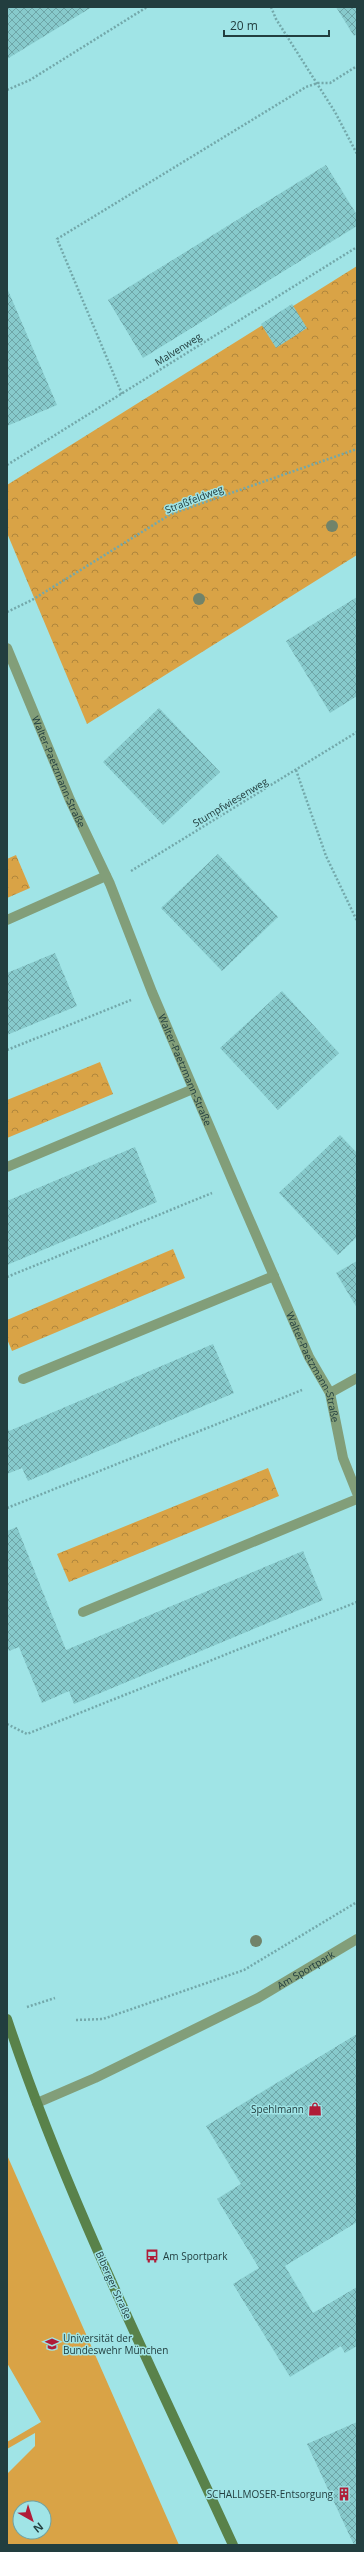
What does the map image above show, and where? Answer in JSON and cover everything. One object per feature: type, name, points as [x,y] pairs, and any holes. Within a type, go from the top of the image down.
[{"type":"main road","name":"Biberger Straße","points":[[7,2020],[37,2103],[106,2268],[233,2545]]},
{"type":"street","name":"Walter-Paetzmann-Straße","points":[[7,648],[70,800],[108,880],[152,992],[309,1357],[330,1393],[343,1458],[357,1493]]},
{"type":"street","points":[[7,920],[108,880]]},
{"type":"street","points":[[7,1167],[193,1089]]},
{"type":"street","points":[[23,1379],[274,1276]]},
{"type":"street","points":[[330,1393],[357,1378]]},
{"type":"street","points":[[83,1612],[357,1499]]},
{"type":"street","name":"Am Sportpark","points":[[37,2103],[95,2078],[258,1998],[357,1939]]},
{"type":"path","points":[[7,90],[30,80],[147,7]]},
{"type":"path","points":[[271,7],[276,19],[318,83],[357,154]]},
{"type":"path","points":[[122,394],[57,239],[306,87],[318,83],[330,83],[357,66]]},
{"type":"path","name":"Malvenweg","points":[[7,465],[357,247]]},
{"type":"path","name":"Straßfeldweg","points":[[7,612],[32,600],[171,514],[357,450]]},
{"type":"path","name":"Stumpfwiesenweg","points":[[108,880],[296,770],[357,732]]},
{"type":"path","points":[[296,770],[326,856],[357,921]]},
{"type":"path","points":[[7,1050],[152,992]]},
{"type":"path","points":[[7,1277],[234,1184]]},
{"type":"path","points":[[7,1508],[324,1381]]},
{"type":"path","points":[[7,1724],[27,1734],[357,1602]]},
{"type":"path","points":[[76,2020],[103,2019],[244,1970],[357,1902]]},
{"type":"path","points":[[21,2010],[55,1998]]},
{"type":"green space","points":[[357,266],[357,555],[87,724],[7,533],[7,485]]},
{"type":"green space","points":[[16,855],[30,888],[7,898],[7,859]]},
{"type":"green space","points":[[100,1062],[113,1094],[7,1138],[7,1100]]},
{"type":"green space","points":[[173,1249],[185,1278],[12,1351],[7,1339],[7,1320]]},
{"type":"green space","points":[[268,1468],[279,1496],[69,1582],[57,1554]]},
{"type":"green space","name":"Universität der Bundeswehr München","points":[[7,2155],[179,2545],[7,2545],[7,2474],[35,2446],[35,2433],[7,2449],[7,2442],[41,2422],[7,2363]]},
{"type":"building","points":[[7,7],[92,7],[7,59]]},
{"type":"building","points":[[336,7],[357,7],[357,34],[354,36]]},
{"type":"building","points":[[326,165],[357,215],[357,226],[143,358],[108,300]]},
{"type":"building","points":[[7,288],[57,405],[7,426]]},
{"type":"building","points":[[292,304],[307,328],[276,348],[261,324]]},
{"type":"building","points":[[357,597],[357,696],[330,713],[286,641]]},
{"type":"building","points":[[159,708],[220,772],[163,825],[103,762]]},
{"type":"building","points":[[218,854],[278,917],[222,971],[161,908]]},
{"type":"building","points":[[55,953],[77,1006],[7,1035],[7,973]]},
{"type":"building","points":[[282,991],[339,1053],[278,1110],[220,1048]]},
{"type":"building","points":[[340,1135],[357,1153],[357,1237],[338,1255],[279,1193]]},
{"type":"building","points":[[135,1147],[157,1202],[7,1265],[7,1201]]},
{"type":"building","points":[[357,1261],[357,1308],[336,1273]]},
{"type":"building","points":[[213,1344],[234,1393],[28,1481],[22,1468],[7,1474],[7,1426],[9,1431]]},
{"type":"building","points":[[17,1527],[66,1650],[303,1551],[323,1600],[74,1704],[69,1691],[42,1703],[19,1647],[9,1651],[7,1646],[7,1531]]},
{"type":"building","points":[[357,2034],[357,2222],[285,2266],[313,2313],[357,2287],[357,2346],[345,2353],[341,2346],[290,2377],[233,2284],[259,2268],[217,2199],[241,2184],[206,2126]]},
{"type":"building","name":"SCHALLMOSER-Entsorgung","points":[[357,2422],[357,2545],[354,2545],[307,2444]]},
{"type":"place","name":"Spehlmann","points":[[315,2109]]},
{"type":"place","name":"Am Sportpark","points":[[152,2256]]},
{"type":"place","name":"Universität der Bundeswehr München","points":[[52,2344]]},
{"type":"place","name":"SCHALLMOSER-Entsorgung","points":[[344,2494]]}]
